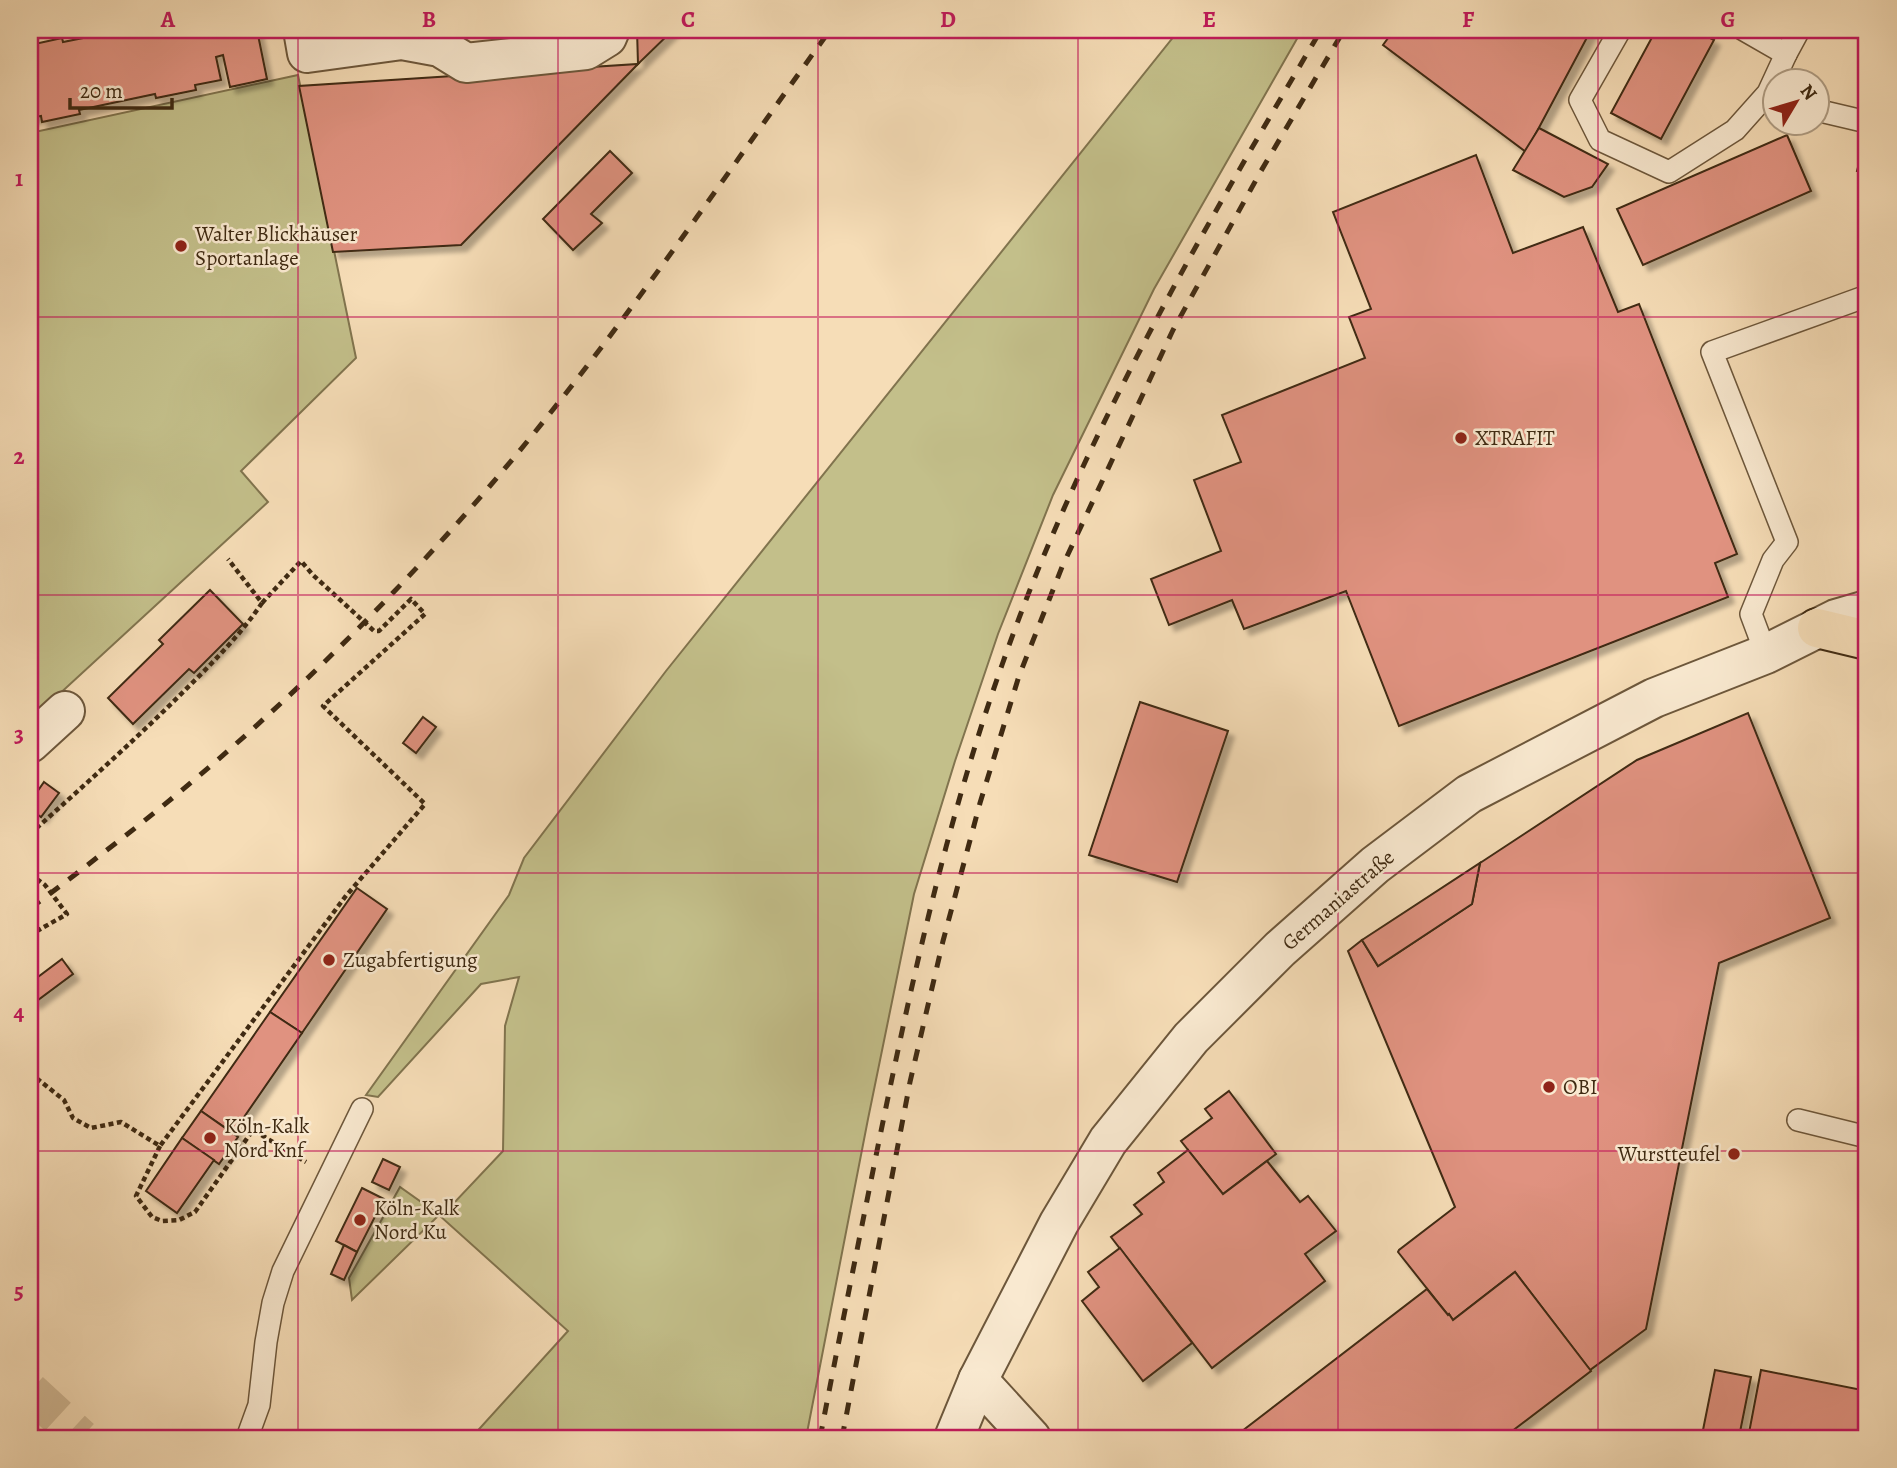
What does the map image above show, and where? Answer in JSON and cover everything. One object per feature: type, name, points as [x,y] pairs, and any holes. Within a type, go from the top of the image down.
[{"type":"main road","points":[[1817,628],[1867,640]]},
{"type":"street","points":[[303,30],[307,53],[401,35],[440,47],[466,63],[586,50],[607,37],[610,30]]},
{"type":"street","name":"Germaniastraße","points":[[954,1438],[978,1380],[1059,1223],[1108,1141],[1191,1038],[1280,949],[1375,865],[1469,794],[1654,698],[1766,654],[1836,619],[1867,611]]},
{"type":"street","points":[[30,743],[65,711]]},
{"type":"street","points":[[978,1380],[1031,1438]]},
{"type":"lane","points":[[1620,30],[1580,100],[1600,140],[1669,172],[1734,130],[1760,105]]},
{"type":"lane","points":[[1744,30],[1786,54]]},
{"type":"lane","points":[[1782,66],[1799,30]]},
{"type":"lane","points":[[1830,113],[1867,122]]},
{"type":"lane","points":[[1766,654],[1751,614],[1773,560],[1787,541],[1712,352],[1867,296]]},
{"type":"lane","points":[[247,1438],[259,1405],[268,1329],[283,1271],[362,1109]]},
{"type":"lane","points":[[1798,1120],[1867,1137]]},
{"type":"path","points":[[228,559],[262,603]]},
{"type":"path","points":[[30,834],[113,760],[197,678],[301,561],[374,631],[379,631],[411,598],[425,614],[323,706],[425,804],[345,897],[159,1146],[136,1196],[152,1217],[162,1222],[179,1220],[195,1212],[253,1130],[329,1175]]},
{"type":"path","points":[[30,874],[45,885],[67,914],[30,936]]},
{"type":"path","points":[[30,1073],[64,1100],[73,1118],[91,1128],[121,1122],[159,1146]]},
{"type":"shaded area","points":[[1179,30],[1302,30],[1154,289],[1053,495],[998,634],[914,894],[806,1438],[471,1438],[568,1331],[439,1215],[352,1300],[349,1278],[400,1187],[434,1211],[454,1203],[503,1151],[505,1026],[519,977],[481,984],[378,1097],[366,1095],[509,895],[524,858],[666,671]]},
{"type":"shaded area","name":"Walter Blickhäuser Sportanlage","points":[[298,75],[356,358],[241,471],[268,502],[30,721],[30,133]]},
{"type":"building","points":[[123,30],[257,30],[267,79],[230,87],[223,55],[216,57],[221,80],[195,85],[196,90],[156,98],[155,94],[79,110],[80,114],[42,122],[41,116],[30,118],[30,45],[62,38],[63,42]]},
{"type":"building","points":[[637,30],[673,30],[638,64]]},
{"type":"building","points":[[1394,30],[1591,30],[1526,152],[1383,45]]},
{"type":"building","points":[[1656,30],[1695,30],[1714,40],[1661,139],[1611,113]]},
{"type":"building","points":[[638,64],[461,245],[333,252],[299,86]]},
{"type":"building","points":[[1539,128],[1608,164],[1592,187],[1564,197],[1513,170]]},
{"type":"building","points":[[1785,136],[1787,136],[1811,191],[1643,265],[1617,209]]},
{"type":"building","points":[[610,151],[632,173],[591,214],[602,223],[573,250],[543,219]]},
{"type":"building","points":[[1862,152],[1867,153],[1867,173],[1857,171]]},
{"type":"building","name":"XTRAFIT","points":[[1476,155],[1513,253],[1583,227],[1618,312],[1639,304],[1737,554],[1715,563],[1728,597],[1399,726],[1346,591],[1244,629],[1232,600],[1169,625],[1151,579],[1221,551],[1194,480],[1241,462],[1222,415],[1365,358],[1349,317],[1371,309],[1333,212]]},
{"type":"building","points":[[210,590],[243,624],[194,673],[189,669],[133,724],[108,698],[163,644],[159,640]]},
{"type":"building","points":[[1140,702],[1228,731],[1177,882],[1089,855]]},
{"type":"building","name":"OBI","points":[[1748,713],[1830,918],[1719,963],[1646,1329],[1590,1370],[1515,1272],[1453,1320],[1398,1252],[1455,1207],[1348,951],[1362,940],[1378,966],[1472,904],[1480,863],[1637,760]]},
{"type":"building","points":[[423,717],[436,727],[416,753],[403,743]]},
{"type":"building","points":[[44,782],[59,793],[41,817],[30,809],[30,802]]},
{"type":"building","points":[[1480,863],[1472,904],[1378,966],[1362,940]]},
{"type":"building","name":"Zugabfertigung","points":[[357,888],[387,909],[302,1033],[270,1012]]},
{"type":"building","points":[[62,959],[73,974],[34,1003],[30,997],[30,983]]},
{"type":"building","points":[[270,1012],[302,1033],[233,1133],[201,1111]]},
{"type":"building","points":[[1229,1091],[1276,1154],[1223,1194],[1181,1141],[1212,1118],[1205,1109]]},
{"type":"building","name":"Köln-Kalk Nord Knf","points":[[201,1111],[238,1137],[219,1164],[182,1138]]},
{"type":"building","points":[[182,1138],[214,1160],[177,1213],[146,1191]]},
{"type":"building","points":[[1188,1150],[1223,1194],[1267,1161],[1300,1202],[1308,1196],[1336,1231],[1305,1254],[1325,1281],[1212,1368],[1111,1237],[1142,1214],[1134,1205],[1164,1182],[1158,1173]]},
{"type":"building","points":[[383,1159],[400,1167],[389,1190],[372,1182]]},
{"type":"building","name":"Köln-Kalk Nord Ku","points":[[362,1188],[384,1199],[357,1252],[336,1241]]},
{"type":"building","points":[[344,1245],[357,1252],[344,1280],[331,1274]]},
{"type":"building","points":[[1120,1248],[1192,1343],[1143,1381],[1082,1301],[1099,1287],[1088,1272]]},
{"type":"building","points":[[1515,1272],[1591,1371],[1503,1438],[1233,1438],[1427,1289],[1453,1320]]},
{"type":"building","points":[[1715,1370],[1751,1377],[1739,1437],[1703,1430]]},
{"type":"building","points":[[1761,1370],[1867,1391],[1860,1438],[1748,1438]]},
{"type":"tunnel","points":[[30,1391],[81,1438]]},
{"type":"railway","points":[[30,908],[216,761],[312,674],[403,583],[489,487],[579,376],[830,30]]},
{"type":"railway","points":[[820,1438],[904,1020],[932,901],[964,782],[1002,665],[1033,582],[1106,419],[1188,261],[1321,30]]},
{"type":"railway","points":[[842,1438],[910,1082],[943,941],[980,803],[1019,676],[1062,567],[1173,330],[1261,171],[1344,30]]},
{"type":"place","name":"Walter Blickhäuser Sportanlage","points":[[181,246]]},
{"type":"place","name":"XTRAFIT","points":[[1461,438]]},
{"type":"place","name":"Zugabfertigung","points":[[329,960]]},
{"type":"place","name":"OBI","points":[[1549,1087]]},
{"type":"place","name":"Köln-Kalk Nord Knf","points":[[210,1138]]},
{"type":"place","name":"Wurstteufel","points":[[1734,1154]]},
{"type":"place","name":"Köln-Kalk Nord Ku","points":[[360,1220]]}]
